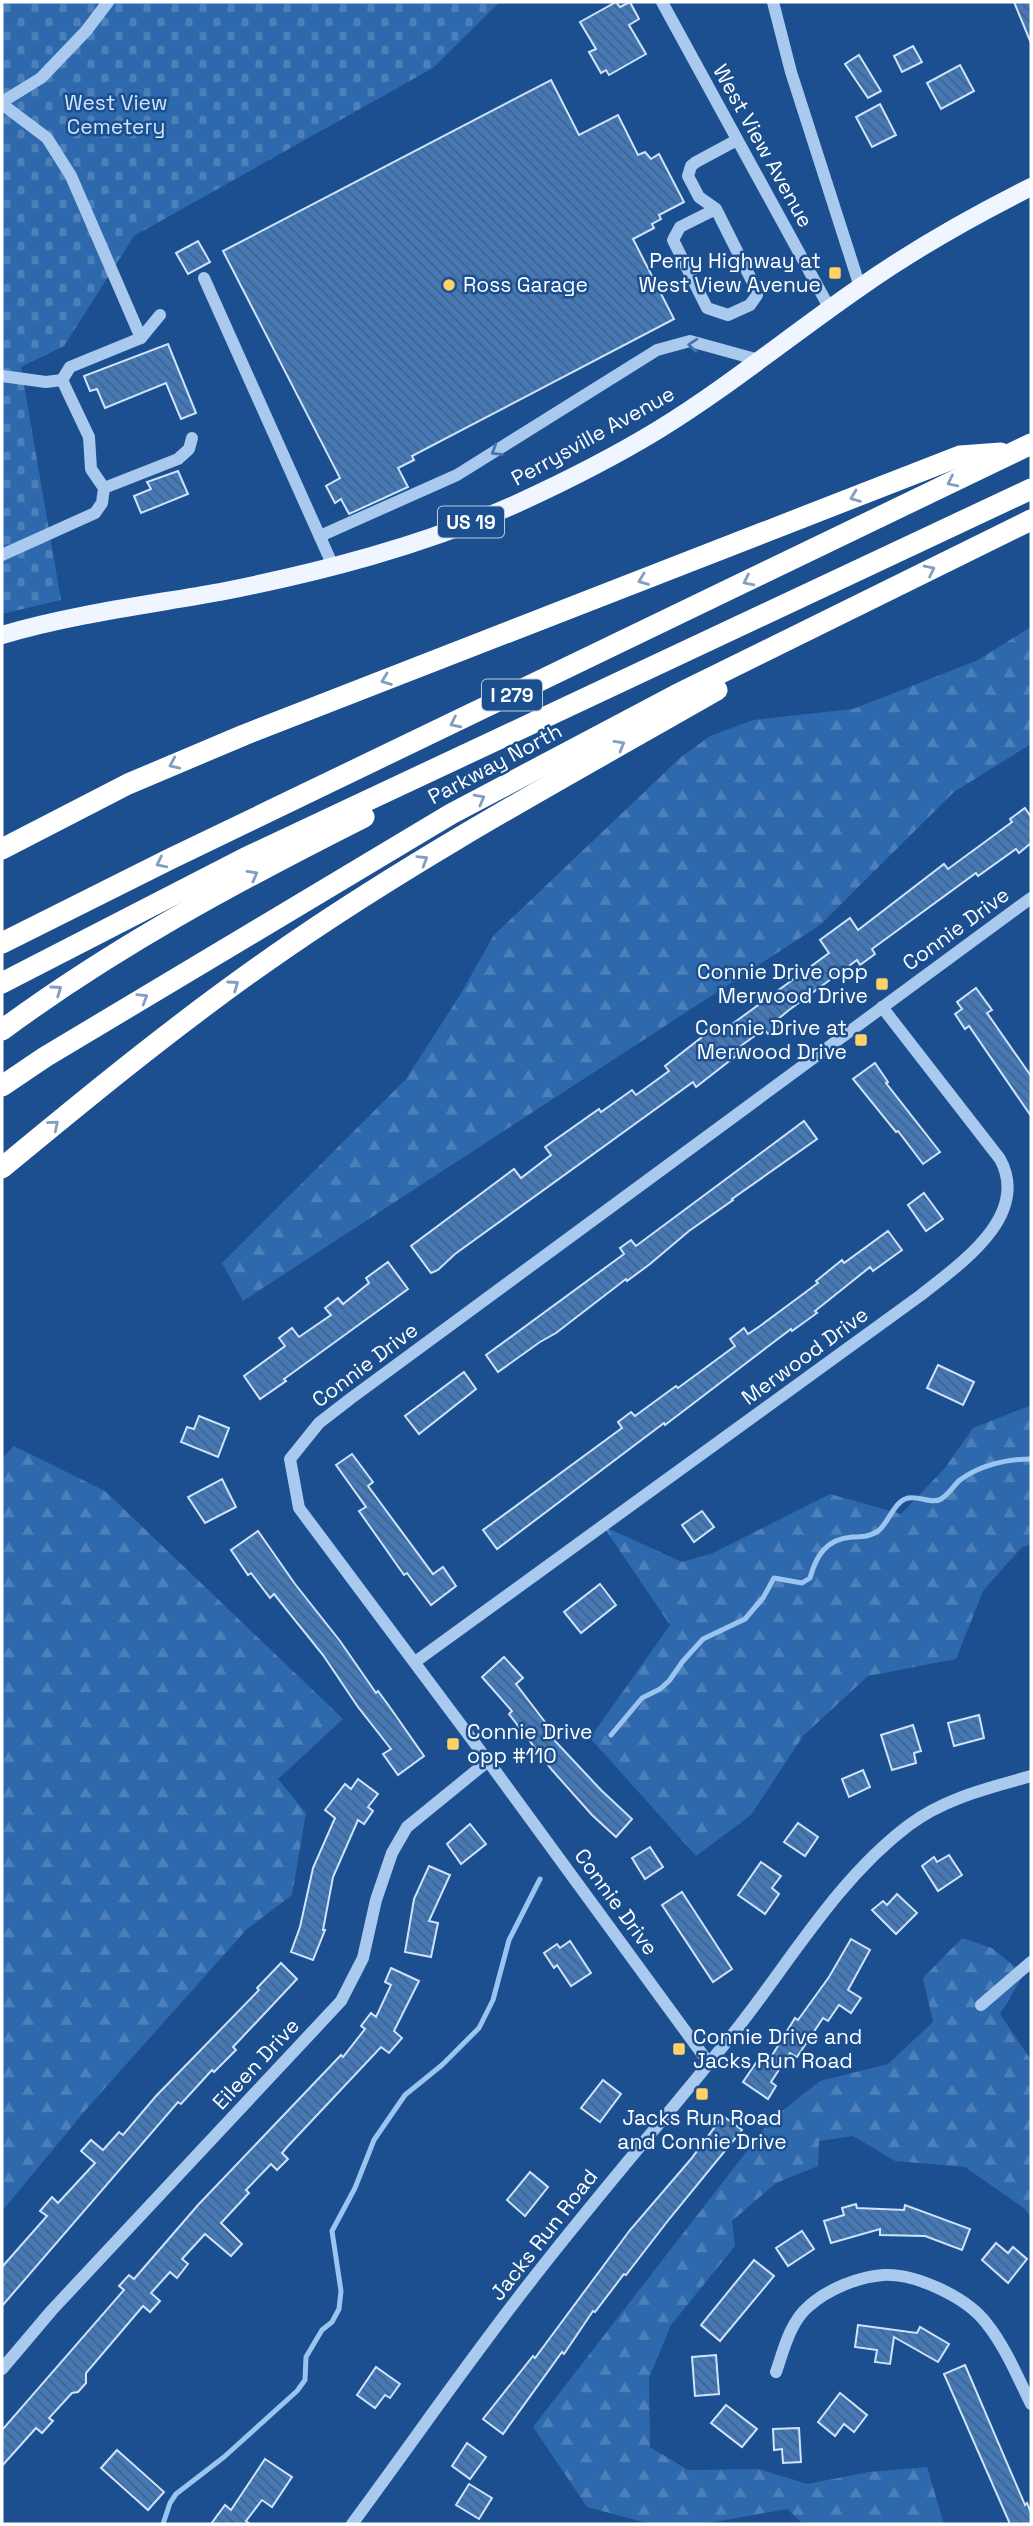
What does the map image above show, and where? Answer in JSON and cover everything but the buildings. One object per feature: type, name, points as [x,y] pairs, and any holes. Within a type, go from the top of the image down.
[{"type":"highway","points":[[2,849],[128,784],[244,735],[960,456],[1023,448]]},
{"type":"highway","name":"I 279","points":[[2,943],[170,859],[1023,448]]},
{"type":"highway","points":[[2,984],[257,852],[1031,489]]},
{"type":"highway","points":[[2,1030],[89,968],[286,857],[1006,501]]},
{"type":"highway","name":"Parkway North","points":[[2,1086],[451,814],[676,695],[1031,520]]},
{"type":"highway","points":[[2,1168],[160,1039],[354,902],[885,592]]},
{"type":"highway","points":[[2,992],[86,941]]},
{"type":"main road","name":"Perrysville Avenue","points":[[2,635],[64,619],[219,592],[333,566],[379,554],[469,523],[562,482],[657,431],[860,287],[944,233],[1031,187]]},
{"type":"street","points":[[108,2],[86,31],[40,78],[2,103],[47,138],[71,176],[141,338]]},
{"type":"street","name":"West View Avenue","points":[[662,2],[830,309]]},
{"type":"street","points":[[773,2],[791,72],[860,287]]},
{"type":"street","points":[[716,209],[680,227],[673,240],[707,308],[727,315],[750,304],[757,295],[756,289],[716,209],[699,197],[688,171],[696,162],[737,139]]},
{"type":"street","points":[[204,278],[333,566]]},
{"type":"street","points":[[62,380],[70,367],[141,338],[160,315]]},
{"type":"street","points":[[320,536],[457,475],[657,350],[690,341],[759,360]]},
{"type":"street","points":[[2,376],[46,382],[62,380]]},
{"type":"street","points":[[2,555],[95,513],[102,503],[104,488],[91,469],[89,437],[62,380]]},
{"type":"street","points":[[104,488],[178,458],[189,449],[192,438]]},
{"type":"street","name":"Connie Drive","points":[[708,2062],[299,1508],[290,1459],[319,1423],[350,1399],[1031,898]]},
{"type":"street","name":"Merwood Drive","points":[[415,1662],[921,1295],[966,1258],[989,1234],[1006,1205],[1009,1180],[1006,1170],[882,1007]]},
{"type":"street","name":"Eileen Drive","points":[[2,2369],[52,2310],[341,2001],[363,1958],[376,1900],[397,1844],[408,1827],[488,1761]]},
{"type":"street","name":"Jacks Run Road","points":[[352,2524],[529,2283],[732,2035],[833,1900],[872,1858],[910,1824],[949,1801],[1031,1776]]},
{"type":"street","points":[[981,2005],[1031,1962]]},
{"type":"street","points":[[776,2372],[790,2331],[809,2306],[844,2284],[884,2275],[928,2283],[958,2299],[986,2323],[1008,2358],[1031,2404]]},
{"type":"green space","name":"West View Cemetery","points":[[2,2],[500,2],[433,68],[134,236],[64,346],[21,367],[61,600],[2,614]]},
{"type":"green space","points":[[1031,627],[1031,744],[954,792],[820,925],[243,1301],[222,1263],[406,1079],[460,995],[494,935],[681,757],[710,736],[753,720],[853,709],[978,660]]},
{"type":"green space","points":[[1031,1400],[1031,1545],[1022,1547],[983,1591],[956,1659],[868,1676],[803,1736],[751,1815],[696,1856],[590,1738],[670,1625],[603,1526],[682,1562],[713,1553],[830,1494],[901,1514],[945,1468],[973,1428],[1029,1406]]},
{"type":"green space","points":[[14,1446],[105,1491],[343,1719],[278,1779],[306,1813],[292,1895],[247,1929],[89,2106],[2,2211],[2,1458]]},
{"type":"green space","points":[[962,1938],[992,1948],[1024,1974],[1000,2014],[1031,2060],[1031,2217],[1025,2209],[965,2167],[895,2161],[853,2136],[819,2141],[818,2166],[776,2183],[732,2221],[735,2246],[671,2325],[649,2378],[650,2447],[688,2470],[759,2469],[807,2484],[869,2472],[927,2467],[944,2524],[803,2524],[787,2509],[703,2524],[651,2524],[587,2507],[533,2427],[771,2120],[820,2081],[888,2064],[933,2022],[923,1978]]},
{"type":"waterway","points":[[611,1735],[642,1698],[669,1681],[703,1639],[745,1619],[763,1598],[774,1578],[802,1583],[810,1578],[819,1556],[829,1545],[843,1538],[875,1533],[905,1499],[937,1501],[960,1480],[976,1470],[1003,1462],[1031,1459]]},
{"type":"waterway","points":[[163,2524],[176,2494],[224,2457],[297,2391],[305,2380],[306,2357],[322,2330],[332,2322],[339,2309],[341,2291],[332,2231],[355,2188],[374,2140],[405,2095],[442,2065],[479,2028],[493,2000],[509,1940],[540,1879]]},
{"type":"place","name":"Perry Highway at West View Avenue","points":[[835,273]]},
{"type":"place","name":"Ross Garage","points":[[449,285]]},
{"type":"place","name":"Connie Drive opp Merwood Drive","points":[[882,984]]},
{"type":"place","name":"Connie Drive at Merwood Drive","points":[[861,1040]]},
{"type":"place","name":"Connie Drive opp #110","points":[[453,1744]]},
{"type":"place","name":"Connie Drive and Jacks Run Road","points":[[679,2049]]},
{"type":"place","name":"Jacks Run Road and Connie Drive","points":[[702,2094]]}]
